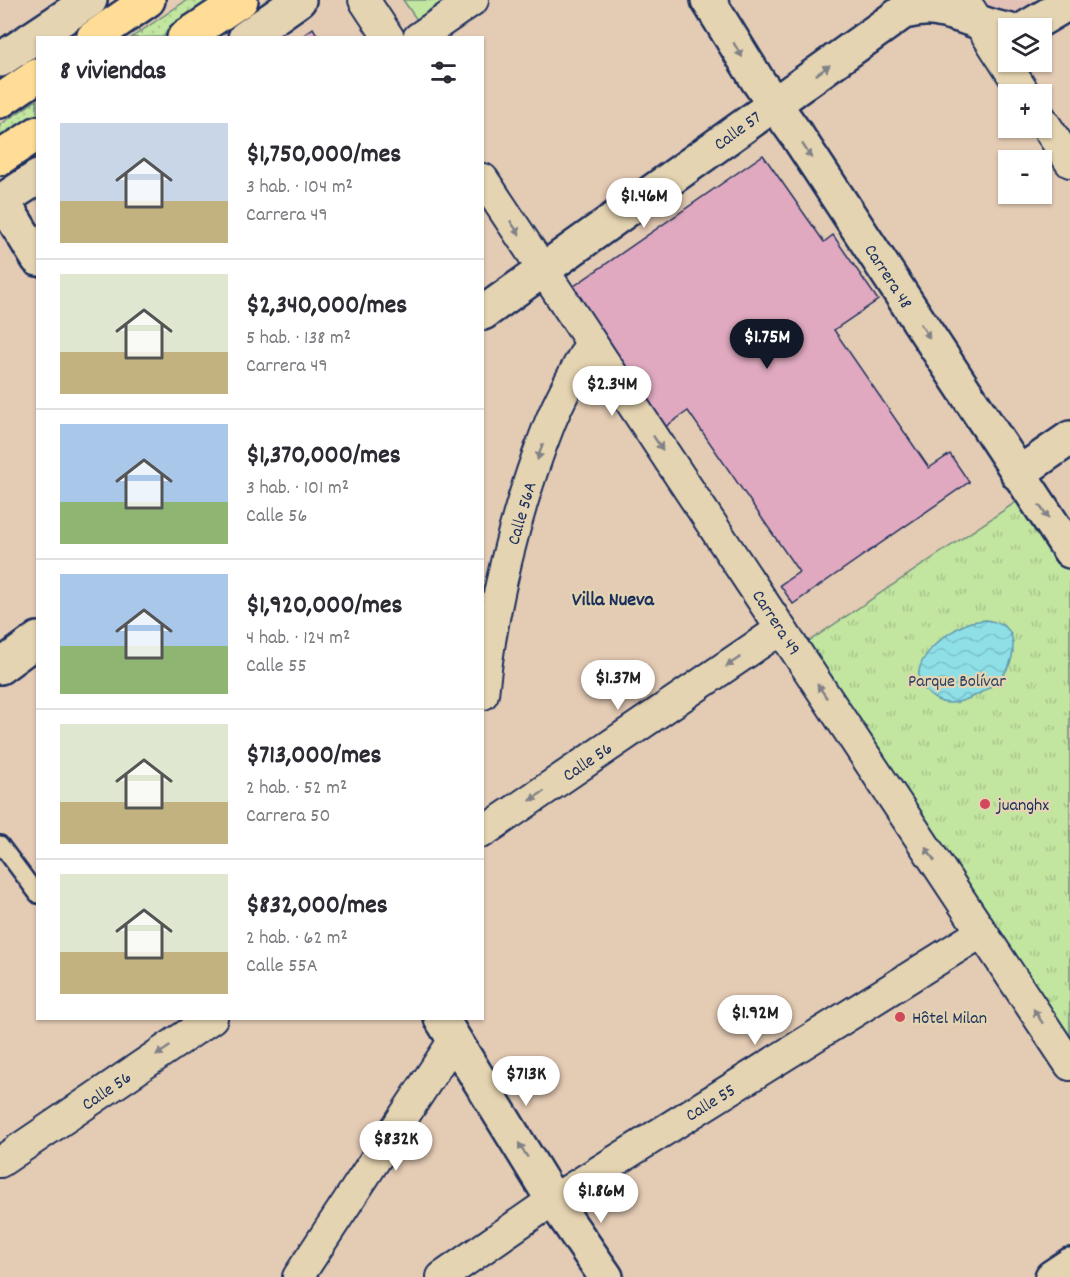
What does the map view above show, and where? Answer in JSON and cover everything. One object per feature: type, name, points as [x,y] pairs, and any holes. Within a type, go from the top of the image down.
[{"type":"main road","points":[[96,36],[148,0]]},
{"type":"main road","points":[[186,36],[241,0]]},
{"type":"main road","points":[[0,101],[36,76]]},
{"type":"main road","points":[[0,158],[36,134]]},
{"type":"street","points":[[0,60],[90,0]]},
{"type":"street","points":[[248,36],[299,0]]},
{"type":"street","points":[[364,0],[388,36]]},
{"type":"street","points":[[421,36],[473,0]]},
{"type":"street","name":"Carrera 48","points":[[708,0],[758,81],[1070,551]]},
{"type":"street","points":[[1043,18],[1070,2]]},
{"type":"street","name":"Calle 57","points":[[484,312],[774,102],[795,90],[911,6],[957,14],[970,10],[998,28]]},
{"type":"street","points":[[970,10],[1018,84]]},
{"type":"street","points":[[1052,135],[1070,162]]},
{"type":"street","points":[[36,178],[1,201],[36,256]]},
{"type":"street","name":"Carrera 49","points":[[484,181],[1070,1065]]},
{"type":"street","name":"Calle 56A","points":[[484,688],[501,588],[522,506],[548,426],[591,342]]},
{"type":"street","points":[[1018,474],[1033,461],[1070,438]]},
{"type":"street","name":"Calle 56","points":[[484,831],[781,629]]},
{"type":"street","points":[[0,667],[36,640]]},
{"type":"street","name":"Calle 55","points":[[442,1277],[553,1200],[982,932]]},
{"type":"street","name":"Calle 56","points":[[0,1162],[209,1020]]},
{"type":"street","points":[[298,1277],[448,1029],[553,1200],[606,1277]]},
{"type":"street","points":[[1052,1277],[1070,1265]]},
{"type":"lane","points":[[0,844],[36,892]]},
{"type":"shaded area","points":[[976,0],[1039,0],[1007,18],[993,15]]},
{"type":"green space","points":[[187,0],[220,0],[164,36],[134,36]]},
{"type":"green space","points":[[403,0],[445,0],[417,20]]},
{"type":"green space","points":[[36,101],[36,120],[0,144],[0,125]]},
{"type":"green space","name":"Parque Bolívar","points":[[1025,496],[1070,563],[1070,1056],[799,648]]},
{"type":"water","points":[[986,620],[1005,627],[1012,638],[1013,652],[1006,671],[988,688],[963,701],[948,703],[935,699],[925,690],[920,680],[919,670],[923,660],[939,641],[959,627],[974,621]]},
{"type":"building","points":[[313,28],[318,36],[303,36]]},
{"type":"building","points":[[763,155],[824,242],[833,235],[878,300],[834,330],[929,468],[950,454],[969,482],[793,604],[780,585],[799,572],[688,411],[662,429],[567,291]]},
{"type":"place","name":"juanghx","points":[[985,804]]},
{"type":"place","name":"Hôtel Milan","points":[[900,1017]]},
{"type":"district","name":"Villa Nueva","points":[[613,598]]}]
